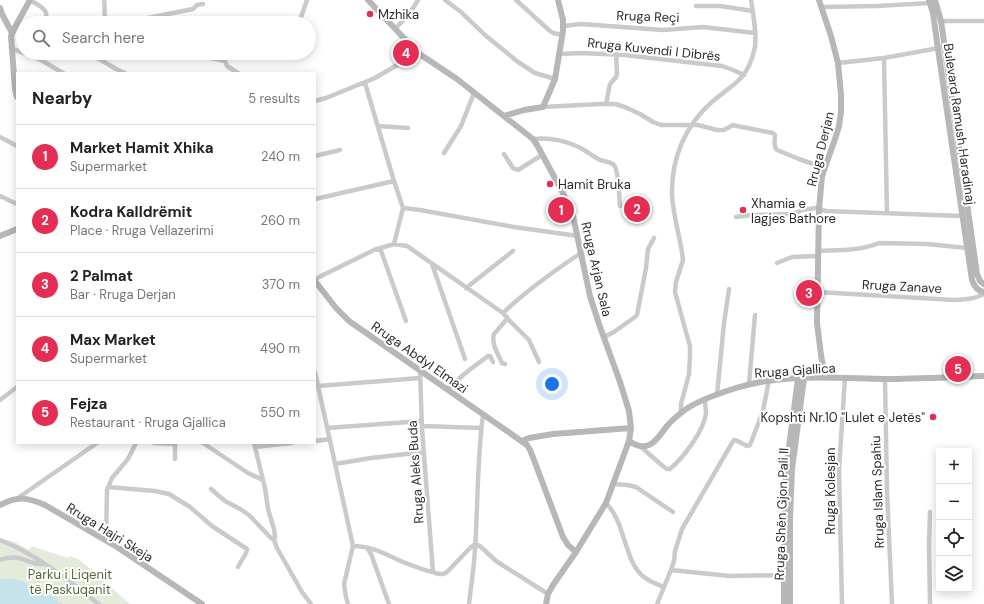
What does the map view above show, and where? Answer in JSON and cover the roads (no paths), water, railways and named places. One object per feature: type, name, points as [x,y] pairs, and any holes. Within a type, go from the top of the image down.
[{"type":"street","points":[[21,16],[30,0],[46,11],[46,16]]},
{"type":"street","points":[[104,0],[104,16]]},
{"type":"street","points":[[300,16],[307,0]]},
{"type":"street","name":"Rruga Arjan Sala","points":[[368,0],[418,53],[450,74],[532,139],[568,203],[573,216],[590,296],[629,410],[631,428],[629,441],[606,503],[576,552],[553,585],[548,594],[546,604]]},
{"type":"street","points":[[395,29],[410,13],[418,0]]},
{"type":"street","points":[[445,0],[461,12],[518,62],[535,73],[555,79]]},
{"type":"street","points":[[516,0],[550,31],[563,35]]},
{"type":"street","points":[[543,107],[555,79],[563,35],[564,26],[558,0]]},
{"type":"street","points":[[681,412],[681,404],[689,374],[690,346],[675,292],[676,282],[683,260],[674,209],[672,187],[675,160],[678,151],[692,125],[703,110],[739,82],[749,67],[755,50],[755,33],[751,0]]},
{"type":"street","name":"Rruga Derjan","points":[[819,0],[838,63],[841,95],[841,112],[835,139],[821,184],[819,209],[817,323],[825,377]]},
{"type":"street","points":[[821,7],[877,6],[932,1]]},
{"type":"street","name":"Bulevard Ramush Haradinaj","points":[[932,1],[941,21],[941,48],[962,216],[973,284],[978,290],[984,293]]},
{"type":"street","name":"Bulevard Ramush Haradinaj","points":[[932,1],[978,277],[984,284]]},
{"type":"street","points":[[158,16],[193,9],[197,5],[203,4]]},
{"type":"street","points":[[696,6],[720,6],[752,12]]},
{"type":"street","points":[[0,8],[12,33]]},
{"type":"street","points":[[941,21],[984,21]]},
{"type":"street","name":"Rruga Reçi","points":[[564,26],[581,24],[663,30],[703,27],[755,33]]},
{"type":"street","points":[[16,26],[10,40],[16,93]]},
{"type":"street","points":[[11,48],[16,50]]},
{"type":"street","points":[[838,63],[884,58],[941,48]]},
{"type":"street","points":[[316,101],[365,83],[418,53]]},
{"type":"street","name":"Rruga Kuvendi I Dibrës","points":[[559,54],[582,53],[642,56],[722,66],[744,75]]},
{"type":"street","points":[[606,104],[610,84],[617,74],[616,54]]},
{"type":"street","points":[[884,58],[887,213]]},
{"type":"street","points":[[41,60],[61,72]]},
{"type":"street","points":[[100,60],[122,72]]},
{"type":"street","points":[[220,60],[225,61],[227,66],[236,72]]},
{"type":"street","points":[[365,83],[403,208],[394,244]]},
{"type":"street","points":[[444,152],[461,126],[474,93]]},
{"type":"street","points":[[504,116],[524,110],[543,107],[615,104],[625,107],[661,126],[692,125],[724,130],[733,125],[773,133],[775,135],[774,145],[777,150],[825,168]]},
{"type":"street","points":[[378,126],[408,128]]},
{"type":"street","points":[[0,137],[16,145]]},
{"type":"street","points":[[532,139],[548,139],[571,144],[582,149],[598,160],[614,165],[617,171],[620,206]]},
{"type":"street","points":[[316,156],[340,150]]},
{"type":"street","points":[[504,154],[513,168],[518,170],[542,155]]},
{"type":"street","points":[[316,199],[394,181]]},
{"type":"street","points":[[0,196],[16,204]]},
{"type":"street","points":[[403,208],[514,227],[578,236]]},
{"type":"street","points":[[736,217],[751,215],[794,214],[802,210],[816,208],[826,211],[969,216]]},
{"type":"street","points":[[0,236],[16,228]]},
{"type":"street","points":[[604,337],[614,332],[637,315],[648,249],[654,238]]},
{"type":"street","points":[[316,279],[380,248],[394,244],[407,246],[505,315],[529,340],[539,362]]},
{"type":"street","points":[[777,263],[792,257],[879,244],[927,244],[967,248]]},
{"type":"street","points":[[380,248],[406,321]]},
{"type":"street","points":[[466,288],[513,251]]},
{"type":"street","points":[[505,364],[502,363],[493,336],[506,320],[505,315],[513,304],[547,276],[581,253]]},
{"type":"street","points":[[432,264],[465,359]]},
{"type":"street","name":"Rruga Abdyl Elmazi","points":[[316,281],[336,308],[349,321],[522,441]]},
{"type":"street","points":[[717,395],[729,289]]},
{"type":"street","name":"Rruga Zanave","points":[[818,292],[954,300],[964,300],[978,297],[984,293]]},
{"type":"street","points":[[748,384],[755,315]]},
{"type":"street","points":[[447,389],[488,356],[490,356],[493,362]]},
{"type":"street","name":"Rruga Aleks Buda","points":[[420,370],[422,423],[433,572]]},
{"type":"street","name":"Rruga Gjallica","points":[[641,447],[650,445],[667,426],[689,406],[748,384],[769,380],[825,377],[885,379],[984,376]]},
{"type":"street","points":[[316,377],[353,546],[344,584],[348,604]]},
{"type":"street","points":[[318,386],[420,378]]},
{"type":"street","name":"Rruga Kolesjan","points":[[842,604],[839,469],[845,378]]},
{"type":"street","name":"Rruga Shën Gjon Pali II","points":[[784,604],[784,518],[786,470],[801,379]]},
{"type":"street","name":"Rruga Shën Gjon Pali II","points":[[790,604],[791,480],[801,379]]},
{"type":"street","name":"Rruga Islam Spahiu","points":[[885,379],[887,492],[892,604]]},
{"type":"street","points":[[657,604],[674,561],[675,551],[682,529],[732,443],[734,440],[747,446],[750,445],[763,411],[769,380]]},
{"type":"street","points":[[0,400],[16,388]]},
{"type":"street","points":[[629,441],[641,447],[664,467],[670,469],[689,448],[696,437],[706,412],[705,400]]},
{"type":"street","points":[[469,604],[476,544],[483,415]]},
{"type":"street","points":[[327,428],[422,423],[482,428]]},
{"type":"street","points":[[576,552],[568,545],[563,537],[530,450],[522,441],[529,438],[548,435],[631,428]]},
{"type":"street","points":[[316,441],[330,439]]},
{"type":"street","points":[[0,505],[18,498],[96,444]]},
{"type":"street","points":[[106,540],[107,490],[112,478],[128,459],[136,444]]},
{"type":"street","points":[[175,444],[175,459]]},
{"type":"street","points":[[204,444],[248,473],[263,480]]},
{"type":"street","points":[[274,444],[255,445],[265,488],[268,509],[274,529],[274,540]]},
{"type":"street","points":[[335,464],[424,452]]},
{"type":"street","points":[[614,484],[632,485],[673,512]]},
{"type":"street","points":[[108,487],[155,491],[175,497],[195,510],[212,526],[247,549],[238,567]]},
{"type":"street","points":[[211,489],[225,501],[249,515],[274,540],[302,592],[311,604]]},
{"type":"street","name":"Rruga Hajri Skeja","points":[[18,498],[28,499],[45,505],[106,540],[202,604]]},
{"type":"street","points":[[606,503],[614,513],[621,528],[629,553],[636,568],[644,578],[664,587]]},
{"type":"street","points":[[930,512],[928,545],[930,604]]},
{"type":"street","points":[[0,540],[46,564],[99,604]]},
{"type":"street","points":[[353,546],[372,549],[407,563],[439,574],[444,574],[471,547],[476,544]]},
{"type":"street","points":[[476,544],[481,546],[496,561],[548,594]]},
{"type":"street","points":[[367,548],[371,554],[389,604]]},
{"type":"street","points":[[0,560],[8,557],[16,557],[39,564],[46,564]]},
{"type":"street","points":[[671,570],[730,576],[784,575]]},
{"type":"water","points":[[8,578],[19,580],[44,591],[64,604],[0,604],[0,579]]},
{"type":"place","name":"Mzhika","points":[[370,14]]},
{"type":"place","name":"Max Market","points":[[406,53]]},
{"type":"place","name":"Hamit Bruka","points":[[550,184]]},
{"type":"place","name":"Kodra Kalldrëmit","points":[[637,209]]},
{"type":"place","name":"Market Hamit Xhika","points":[[561,210]]},
{"type":"place","name":"Xhamia e lagjes Bathore","points":[[743,210]]},
{"type":"place","name":"2 Palmat","points":[[809,293]]},
{"type":"place","name":"Fejza","points":[[958,369]]},
{"type":"place","name":"Kopshti Nr.10 \"Lulet e Jetës\"","points":[[933,417]]},
{"type":"park label","name":"Parku i Liqenit të Paskuqanit","points":[[70,582]]}]
